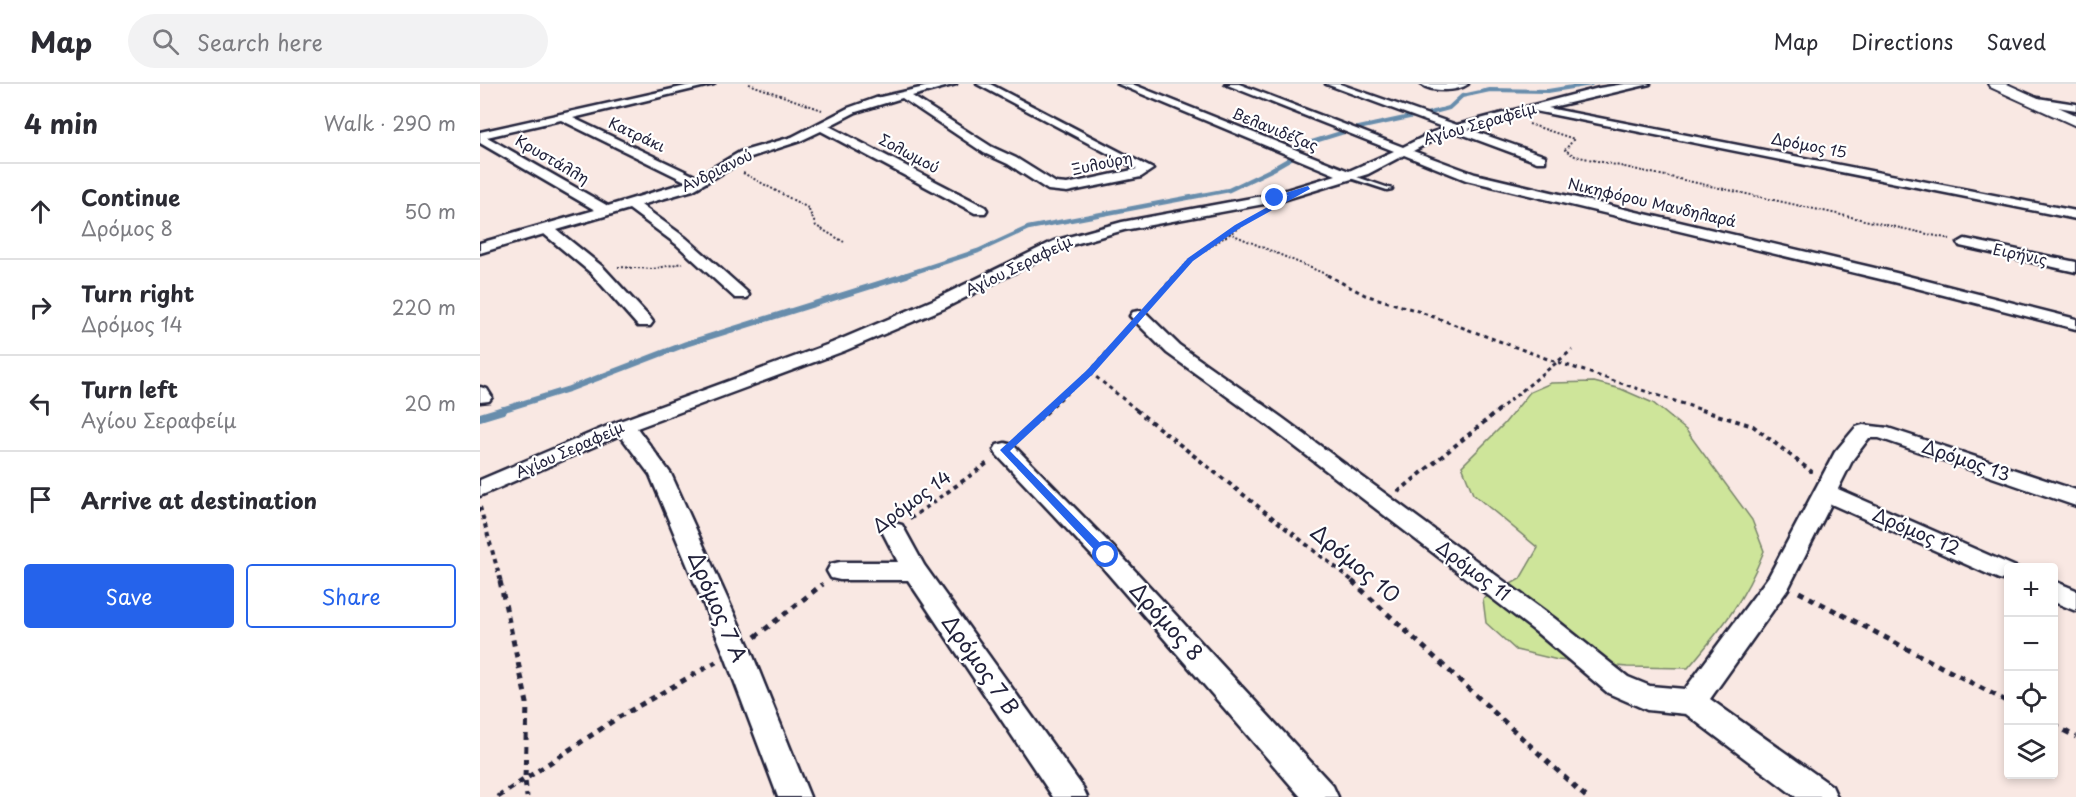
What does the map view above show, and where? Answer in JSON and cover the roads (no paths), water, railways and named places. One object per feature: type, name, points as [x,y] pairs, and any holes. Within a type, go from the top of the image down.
[{"type":"street","points":[[480,136],[709,84]]},
{"type":"street","name":"Ανδριανού","points":[[480,248],[606,212],[698,182],[744,155],[771,148],[822,127],[852,110],[951,84]]},
{"type":"street","name":"Ξυλούρη","points":[[903,95],[981,145],[1053,187],[1067,188],[1136,174],[1147,169],[982,84]]},
{"type":"street","name":"Βελανιδέζας","points":[[1123,84],[1349,176]]},
{"type":"street","name":"Νικηφόρου Μανδηλαρά","points":[[1230,84],[1486,181],[1896,278],[2076,324]]},
{"type":"street","points":[[1331,84],[1541,159]]},
{"type":"street","points":[[1430,85],[1462,84]]},
{"type":"street","name":"Αγίου Σεραφείμ","points":[[480,489],[624,426],[889,326],[939,304],[1059,244],[1122,226],[1275,198],[1349,176],[1387,161],[1401,150],[1422,140],[1454,129],[1599,91],[1645,84]]},
{"type":"street","points":[[1995,84],[2076,121]]},
{"type":"street","points":[[2031,100],[2076,107]]},
{"type":"street","name":"Δρόμος 15","points":[[1535,109],[2076,215]]},
{"type":"street","name":"Κατράκι","points":[[563,117],[698,182]]},
{"type":"street","name":"Σολωμού","points":[[822,127],[980,210]]},
{"type":"street","name":"Κρυστάλλη","points":[[480,136],[606,212]]},
{"type":"street","points":[[631,204],[700,257],[741,295]]},
{"type":"street","points":[[547,229],[594,267],[644,322]]},
{"type":"street","name":"Ειρήνις","points":[[1965,243],[2076,267]]},
{"type":"street","name":"Δρόμος 11","points":[[1139,316],[1173,349],[1384,504],[1545,626],[1618,685],[1647,698],[1692,702]]},
{"type":"street","name":"Δρόμος 7 Α","points":[[624,426],[660,474],[737,651],[794,797]]},
{"type":"street","name":"Δρόμος 13","points":[[1826,487],[1857,437],[1863,431],[1874,430],[2076,498]]},
{"type":"street","name":"Δρόμος 8","points":[[1005,450],[1106,555],[1322,797]]},
{"type":"street","points":[[1821,797],[1692,702],[1779,582],[1826,487]]},
{"type":"street","name":"Δρόμος 12","points":[[1826,487],[2004,570]]},
{"type":"street","name":"Δρόμος 7 Β","points":[[894,531],[915,571],[1071,797]]},
{"type":"street","points":[[840,571],[915,571]]},
{"type":"street","points":[[2058,593],[2076,601]]},
{"type":"lane","points":[[1349,176],[1389,189]]},
{"type":"waterway","points":[[1419,116],[1449,108],[1462,96],[1490,90],[1548,91],[1591,84]]},
{"type":"waterway","points":[[1354,129],[1414,116]]},
{"type":"waterway","points":[[1295,153],[1299,146],[1344,132]]},
{"type":"waterway","points":[[1272,169],[1293,157]]},
{"type":"waterway","points":[[902,276],[978,251],[1028,228],[1229,190],[1275,168]]},
{"type":"waterway","points":[[498,411],[569,389],[686,344],[907,275]]},
{"type":"waterway","points":[[480,417],[503,410]]}]
